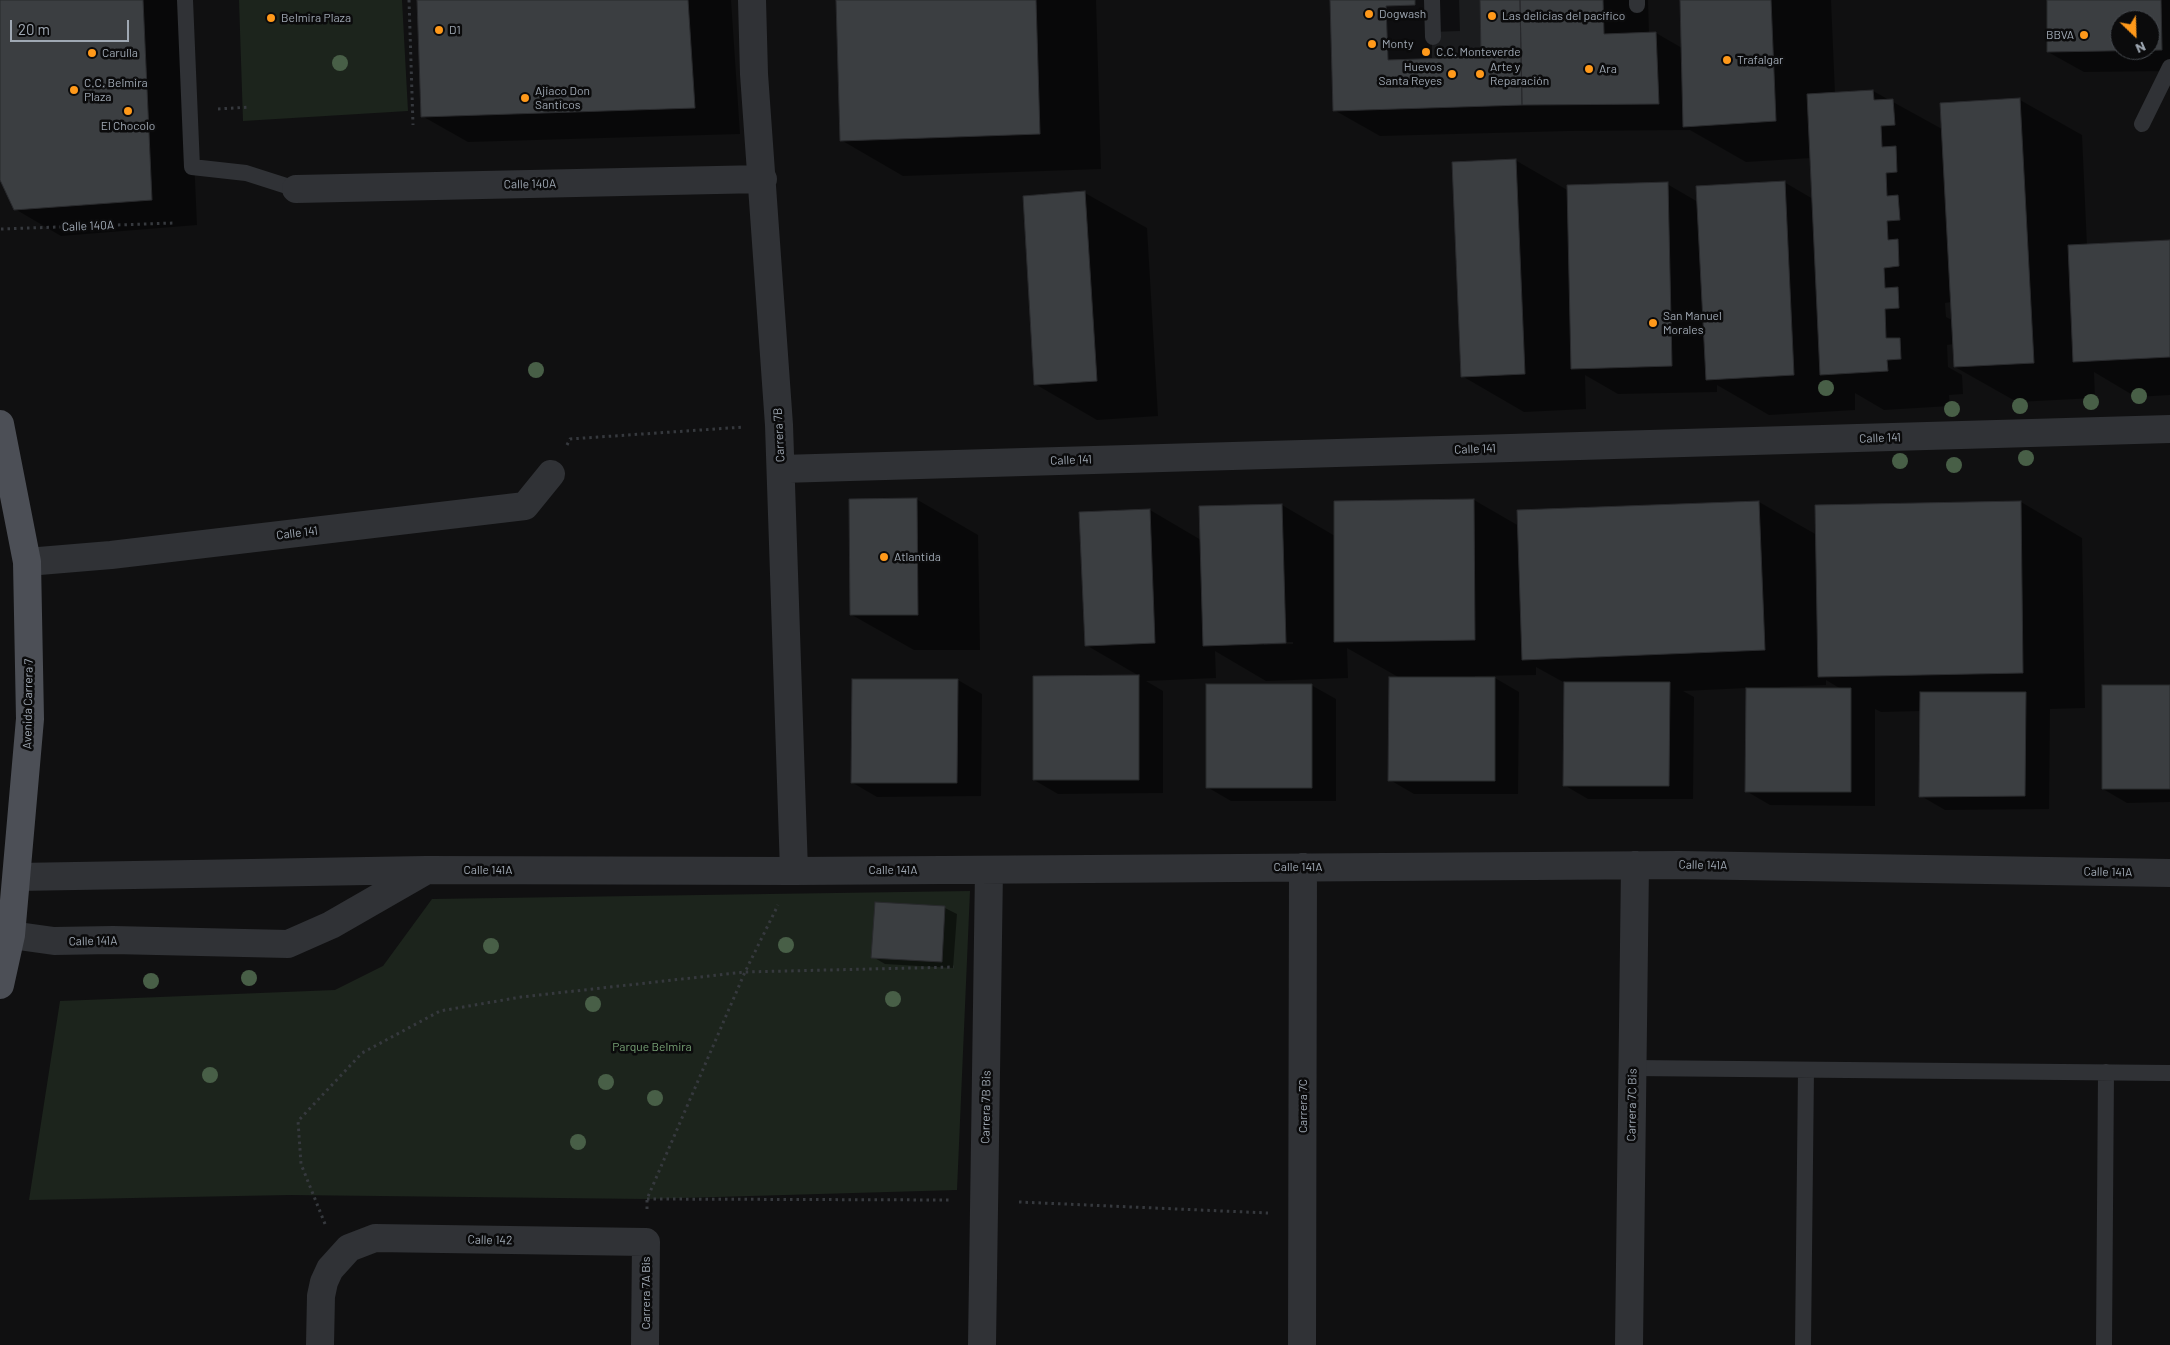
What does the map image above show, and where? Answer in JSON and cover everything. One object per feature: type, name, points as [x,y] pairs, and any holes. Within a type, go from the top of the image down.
[{"type":"main road","name":"Avenida Carrera 7","points":[[0,424],[28,562],[30,719],[11,935],[0,985]]},
{"type":"street","name":"Carrera 7B","points":[[752,0],[754,74],[763,179],[779,425],[794,871]]},
{"type":"street","name":"Calle 140A","points":[[296,189],[763,179]]},
{"type":"street","name":"Calle 141","points":[[781,469],[2170,429]]},
{"type":"street","name":"Calle 141","points":[[28,562],[111,555],[525,506],[552,474]]},
{"type":"street","name":"Calle 141A","points":[[17,877],[426,870],[794,871],[1635,865],[2170,872]]},
{"type":"street","name":"Carrera 7C Bis","points":[[1629,1345],[1635,865]]},
{"type":"street","name":"Carrera 7C","points":[[1302,1345],[1303,868]]},
{"type":"street","name":"Calle 141A","points":[[11,935],[54,941],[113,940],[288,944],[339,921],[426,870]]},
{"type":"street","name":"Carrera 7B Bis","points":[[982,1345],[989,870]]},
{"type":"street","name":"Calle 142","points":[[338,1257],[349,1248],[376,1238],[646,1242]]},
{"type":"street","name":"Carrera 7A Bis","points":[[646,1242],[646,1345]]},
{"type":"street","points":[[320,1345],[324,1282],[338,1257]]},
{"type":"lane","points":[[185,0],[192,167],[246,173],[296,189]]},
{"type":"lane","points":[[1432,0],[1433,36]]},
{"type":"lane","points":[[2142,124],[2170,67]]},
{"type":"lane","points":[[1632,1068],[2170,1073]]},
{"type":"lane","points":[[1804,1345],[1806,1070]]},
{"type":"lane","points":[[2104,1345],[2106,1072]]},
{"type":"path","points":[[409,0],[413,125]]},
{"type":"path","points":[[231,108],[250,107]]},
{"type":"path","name":"Calle 140A","points":[[1,229],[174,223]]},
{"type":"path","points":[[552,474],[570,439],[779,425]]},
{"type":"path","points":[[647,1199],[745,972],[794,871]]},
{"type":"path","points":[[338,1257],[301,1164],[298,1121],[362,1053],[440,1011],[521,997],[745,972],[988,966]]},
{"type":"shaded area","name":"C.C. Monteverde","points":[[1330,0],[1520,0],[1522,105],[1333,111]]},
{"type":"green space","points":[[239,0],[402,0],[408,111],[243,121]]},
{"type":"green space","name":"Parque Belmira","points":[[970,891],[957,1190],[647,1199],[290,1195],[29,1200],[60,1001],[335,990],[383,966],[432,899]]},
{"type":"building","name":"C.C. Belmira Plaza","points":[[0,0],[143,0],[152,200],[14,210],[0,180]]},
{"type":"building","points":[[417,0],[688,0],[695,108],[421,117]]},
{"type":"building","points":[[836,0],[1036,0],[1040,134],[840,141]]},
{"type":"building","name":"C.C. Monteverde","points":[[1330,0],[1415,0],[1415,5],[1386,6],[1388,60],[1481,57],[1480,0],[1520,0],[1522,105],[1333,111]]},
{"type":"building","name":"Ara","points":[[1520,0],[1603,0],[1604,34],[1656,32],[1659,104],[1522,105]]},
{"type":"building","name":"Trafalgar","points":[[1680,0],[1771,0],[1776,121],[1683,127]]},
{"type":"building","name":"BBVA","points":[[2047,0],[2161,0],[2162,50],[2160,50],[2160,10],[2110,10],[2110,51],[2047,52]]},
{"type":"building","points":[[1873,90],[1874,100],[1893,99],[1895,125],[1881,126],[1882,147],[1896,146],[1897,172],[1886,173],[1887,196],[1898,195],[1900,220],[1887,221],[1888,240],[1898,239],[1899,266],[1884,268],[1885,288],[1898,287],[1899,308],[1885,309],[1886,338],[1900,338],[1901,359],[1887,360],[1888,371],[1820,375],[1807,94]]},
{"type":"building","points":[[2020,98],[2034,363],[1954,367],[1940,103]]},
{"type":"building","points":[[1516,159],[1525,374],[1461,377],[1452,162]]},
{"type":"building","points":[[1785,181],[1794,375],[1706,380],[1696,186]]},
{"type":"building","name":"San Manuel Morales","points":[[1668,182],[1672,366],[1571,369],[1567,185]]},
{"type":"building","points":[[1085,191],[1097,381],[1034,385],[1023,196]]},
{"type":"building","points":[[2170,240],[2170,357],[2073,362],[2068,245]]},
{"type":"building","name":"Atlantida","points":[[917,498],[918,615],[850,615],[849,499]]},
{"type":"building","points":[[1474,499],[1475,640],[1334,642],[1334,501]]},
{"type":"building","points":[[1759,501],[1765,650],[1522,660],[1517,510]]},
{"type":"building","points":[[2021,501],[2023,673],[1818,677],[1815,505]]},
{"type":"building","points":[[1282,504],[1286,643],[1203,646],[1199,506]]},
{"type":"building","points":[[1150,509],[1155,643],[1085,646],[1079,512]]},
{"type":"building","points":[[1139,675],[1139,780],[1033,780],[1033,676]]},
{"type":"building","points":[[1389,677],[1495,677],[1495,781],[1388,781]]},
{"type":"building","points":[[852,679],[958,679],[957,783],[851,783]]},
{"type":"building","points":[[1564,682],[1670,682],[1669,786],[1563,786]]},
{"type":"building","points":[[1206,684],[1312,684],[1312,788],[1206,788]]},
{"type":"building","points":[[2102,685],[2170,685],[2170,789],[2102,789]]},
{"type":"building","points":[[1746,688],[1851,688],[1851,792],[1745,792]]},
{"type":"building","points":[[1920,692],[2026,692],[2025,796],[1919,797]]},
{"type":"building","points":[[875,902],[945,906],[942,962],[871,958]]},
{"type":"place","name":"Dogwash","points":[[1369,14]]},
{"type":"place","name":"Las delicias del pacífico","points":[[1492,16]]},
{"type":"place","name":"Belmira Plaza","points":[[271,18]]},
{"type":"place","name":"D1","points":[[439,30]]},
{"type":"place","name":"BBVA","points":[[2084,35]]},
{"type":"place","name":"Monty","points":[[1372,44]]},
{"type":"place","name":"C.C. Monteverde","points":[[1426,52]]},
{"type":"place","name":"Carulla","points":[[92,53]]},
{"type":"place","name":"Trafalgar","points":[[1727,60]]},
{"type":"place","name":"Ara","points":[[1589,69]]},
{"type":"place","name":"Huevos Santa Reyes","points":[[1452,74]]},
{"type":"place","name":"Arte y Reparación","points":[[1480,74]]},
{"type":"place","name":"C.C. Belmira Plaza","points":[[74,90]]},
{"type":"place","name":"Ajiaco Don Santicos","points":[[525,98]]},
{"type":"place","name":"El Chocolo","points":[[128,111]]},
{"type":"place","name":"San Manuel Morales","points":[[1653,323]]},
{"type":"place","name":"Atlantida","points":[[884,557]]}]
